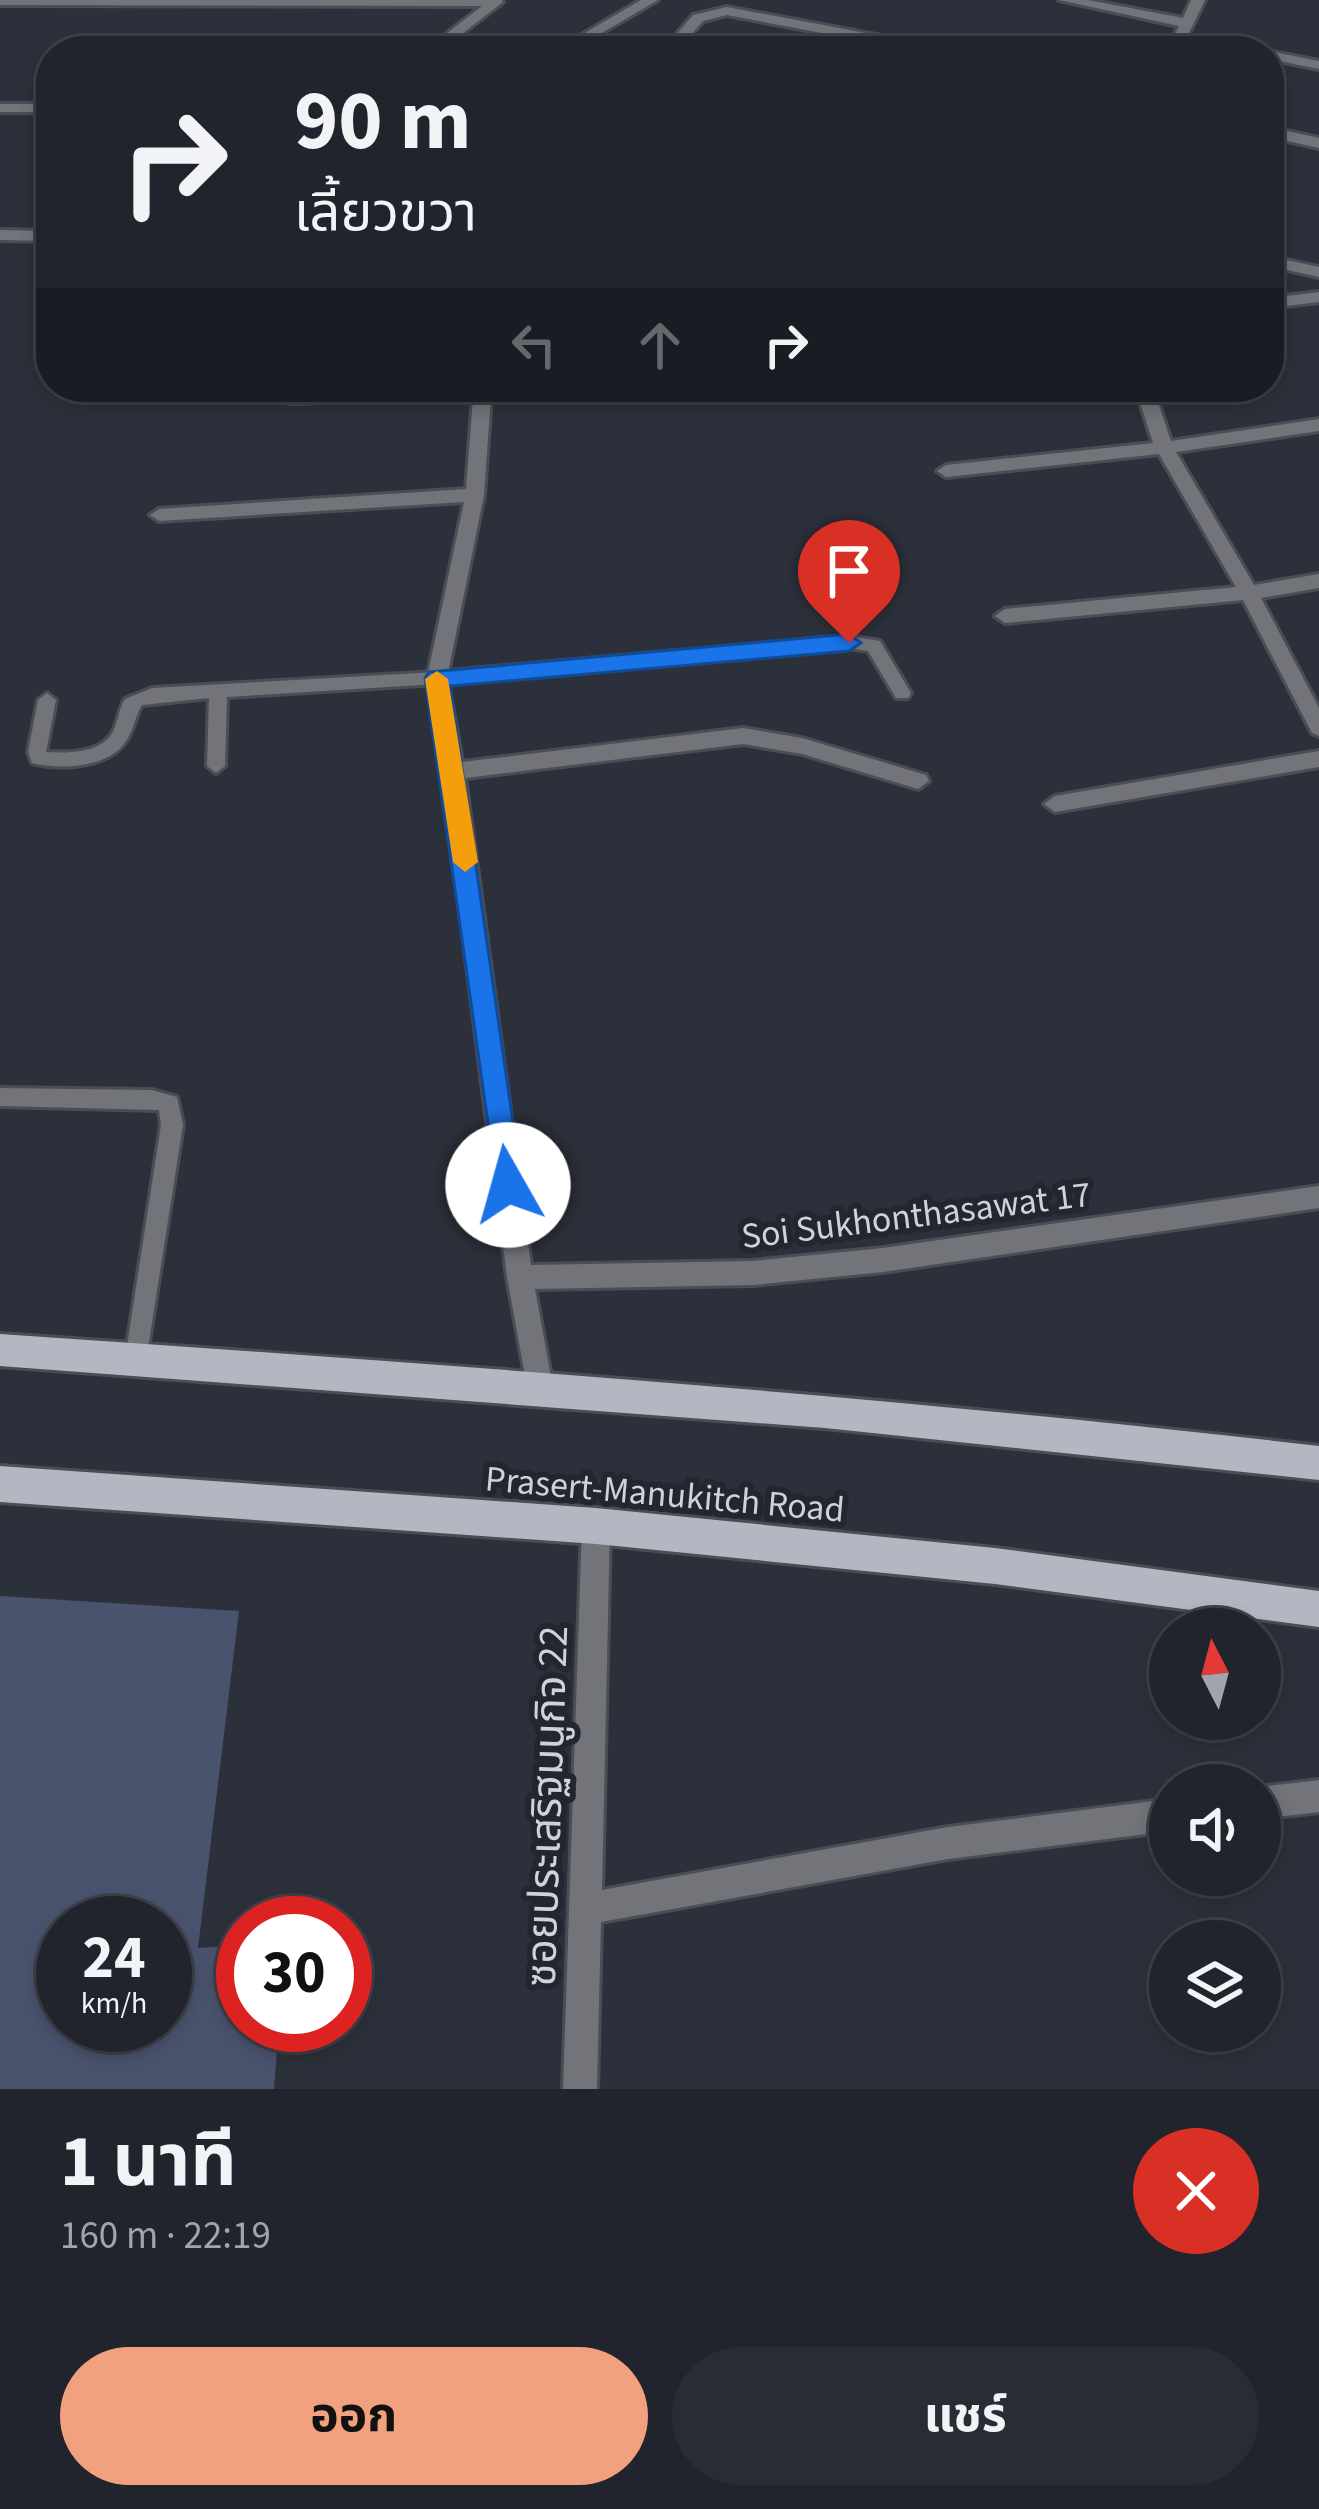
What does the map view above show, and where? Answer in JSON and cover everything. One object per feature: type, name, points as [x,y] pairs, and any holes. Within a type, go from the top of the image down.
[{"type":"main road","points":[[0,1350],[1052,1430],[1319,1463]]},
{"type":"main road","name":"Prasert-Manukitch Road","points":[[0,1484],[596,1526],[995,1566],[1319,1609]]},
{"type":"street","points":[[1066,0],[1188,23]]},
{"type":"street","points":[[1181,36],[1198,0]]},
{"type":"street","points":[[0,1],[497,1]]},
{"type":"street","points":[[451,36],[497,1]]},
{"type":"street","points":[[586,36],[643,1]]},
{"type":"street","points":[[682,36],[698,18],[727,11],[860,36]]},
{"type":"street","points":[[1284,59],[1319,65]]},
{"type":"street","points":[[0,108],[36,108]]},
{"type":"street","points":[[1284,135],[1319,143]]},
{"type":"street","points":[[0,235],[36,236]]},
{"type":"street","points":[[1284,264],[1319,272]]},
{"type":"street","points":[[1284,301],[1319,297]]},
{"type":"street","points":[[482,402],[475,495],[437,678],[454,771],[520,1277],[539,1388]]},
{"type":"street","points":[[1149,402],[1163,448],[1249,592],[1319,728]]},
{"type":"street","points":[[946,470],[1163,448],[1319,425]]},
{"type":"street","points":[[159,515],[475,495]]},
{"type":"street","points":[[1005,616],[1319,581]]},
{"type":"street","points":[[454,771],[743,736],[802,746],[918,781]]},
{"type":"street","points":[[1055,804],[1319,759]]},
{"type":"street","name":"Soi Sukhonthasawat 17","points":[[520,1277],[753,1273],[883,1260],[1319,1197]]},
{"type":"street","name":"ซอยประเสริฐมนูกิจ 22","points":[[580,2089],[596,1526]]},
{"type":"street","points":[[1281,1801],[1319,1796]]},
{"type":"street","points":[[585,1909],[948,1843],[1149,1818]]},
{"type":"lane","points":[[46,700],[37,752],[39,758],[57,760],[101,752],[115,744],[127,704],[136,697],[868,643],[880,651],[902,692]]},
{"type":"lane","points":[[216,766],[218,692]]},
{"type":"lane","points":[[0,1097],[152,1099],[169,1104],[172,1125],[137,1360]]},
{"type":"shaded area","points":[[0,1596],[239,1611],[198,1948],[216,1947],[216,2052],[277,2052],[274,2089],[0,2089]]},
{"type":"slow traffic","points":[[437,679],[465,862]]},
{"type":"route","points":[[508,1185],[454,771],[437,678],[849,643]]}]
